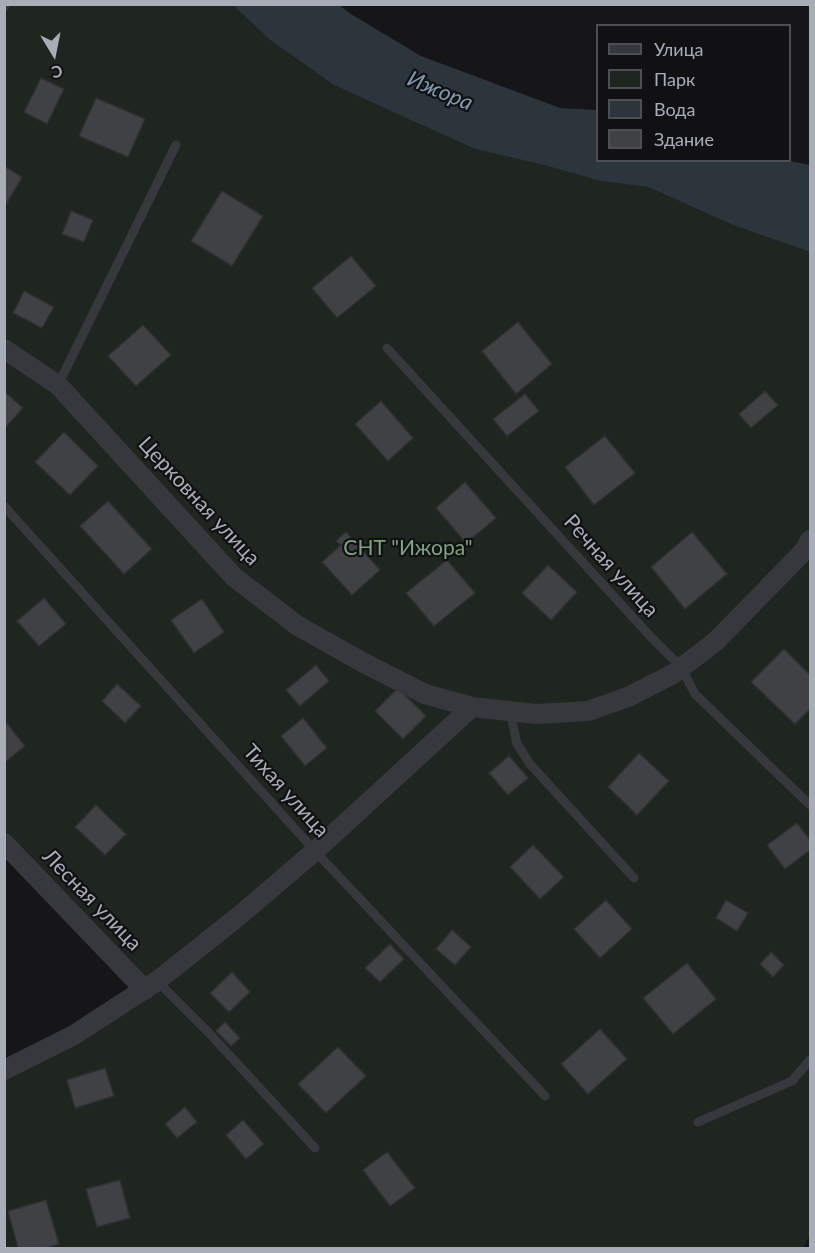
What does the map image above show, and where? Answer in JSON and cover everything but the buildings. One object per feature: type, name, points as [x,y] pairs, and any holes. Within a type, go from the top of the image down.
[{"type":"street","name":"Церковная улица","points":[[4,349],[58,385],[234,576],[298,626],[425,694],[472,707],[536,714],[588,711],[628,697],[673,674],[715,642],[804,551],[810,540]]},
{"type":"street","points":[[4,1070],[74,1035],[151,986],[239,916],[315,851],[472,707]]},
{"type":"street","name":"Лесная улица","points":[[4,843],[151,986]]},
{"type":"lane","points":[[58,385],[176,145]]},
{"type":"lane","name":"Речная улица","points":[[387,348],[681,668],[695,694],[810,805]]},
{"type":"lane","name":"Тихая улица","points":[[4,506],[41,544],[315,851],[545,1096]]},
{"type":"lane","points":[[510,711],[517,744],[530,764],[634,878]]},
{"type":"lane","points":[[151,986],[209,1033],[315,1148]]},
{"type":"lane","points":[[698,1122],[792,1081],[810,1060]]},
{"type":"green space","name":"СНТ \"Ижора\"","points":[[5,5],[233,5],[269,39],[414,120],[475,149],[600,181],[648,187],[733,225],[810,252],[810,1235],[803,1248],[5,1248],[5,1070],[145,990],[5,843]]},
{"type":"water","name":"Ижора","points":[[233,5],[339,5],[421,56],[560,108],[596,110],[596,162],[791,161],[810,165],[810,252],[733,225],[648,187],[600,181],[475,149],[334,85],[269,39]]}]
